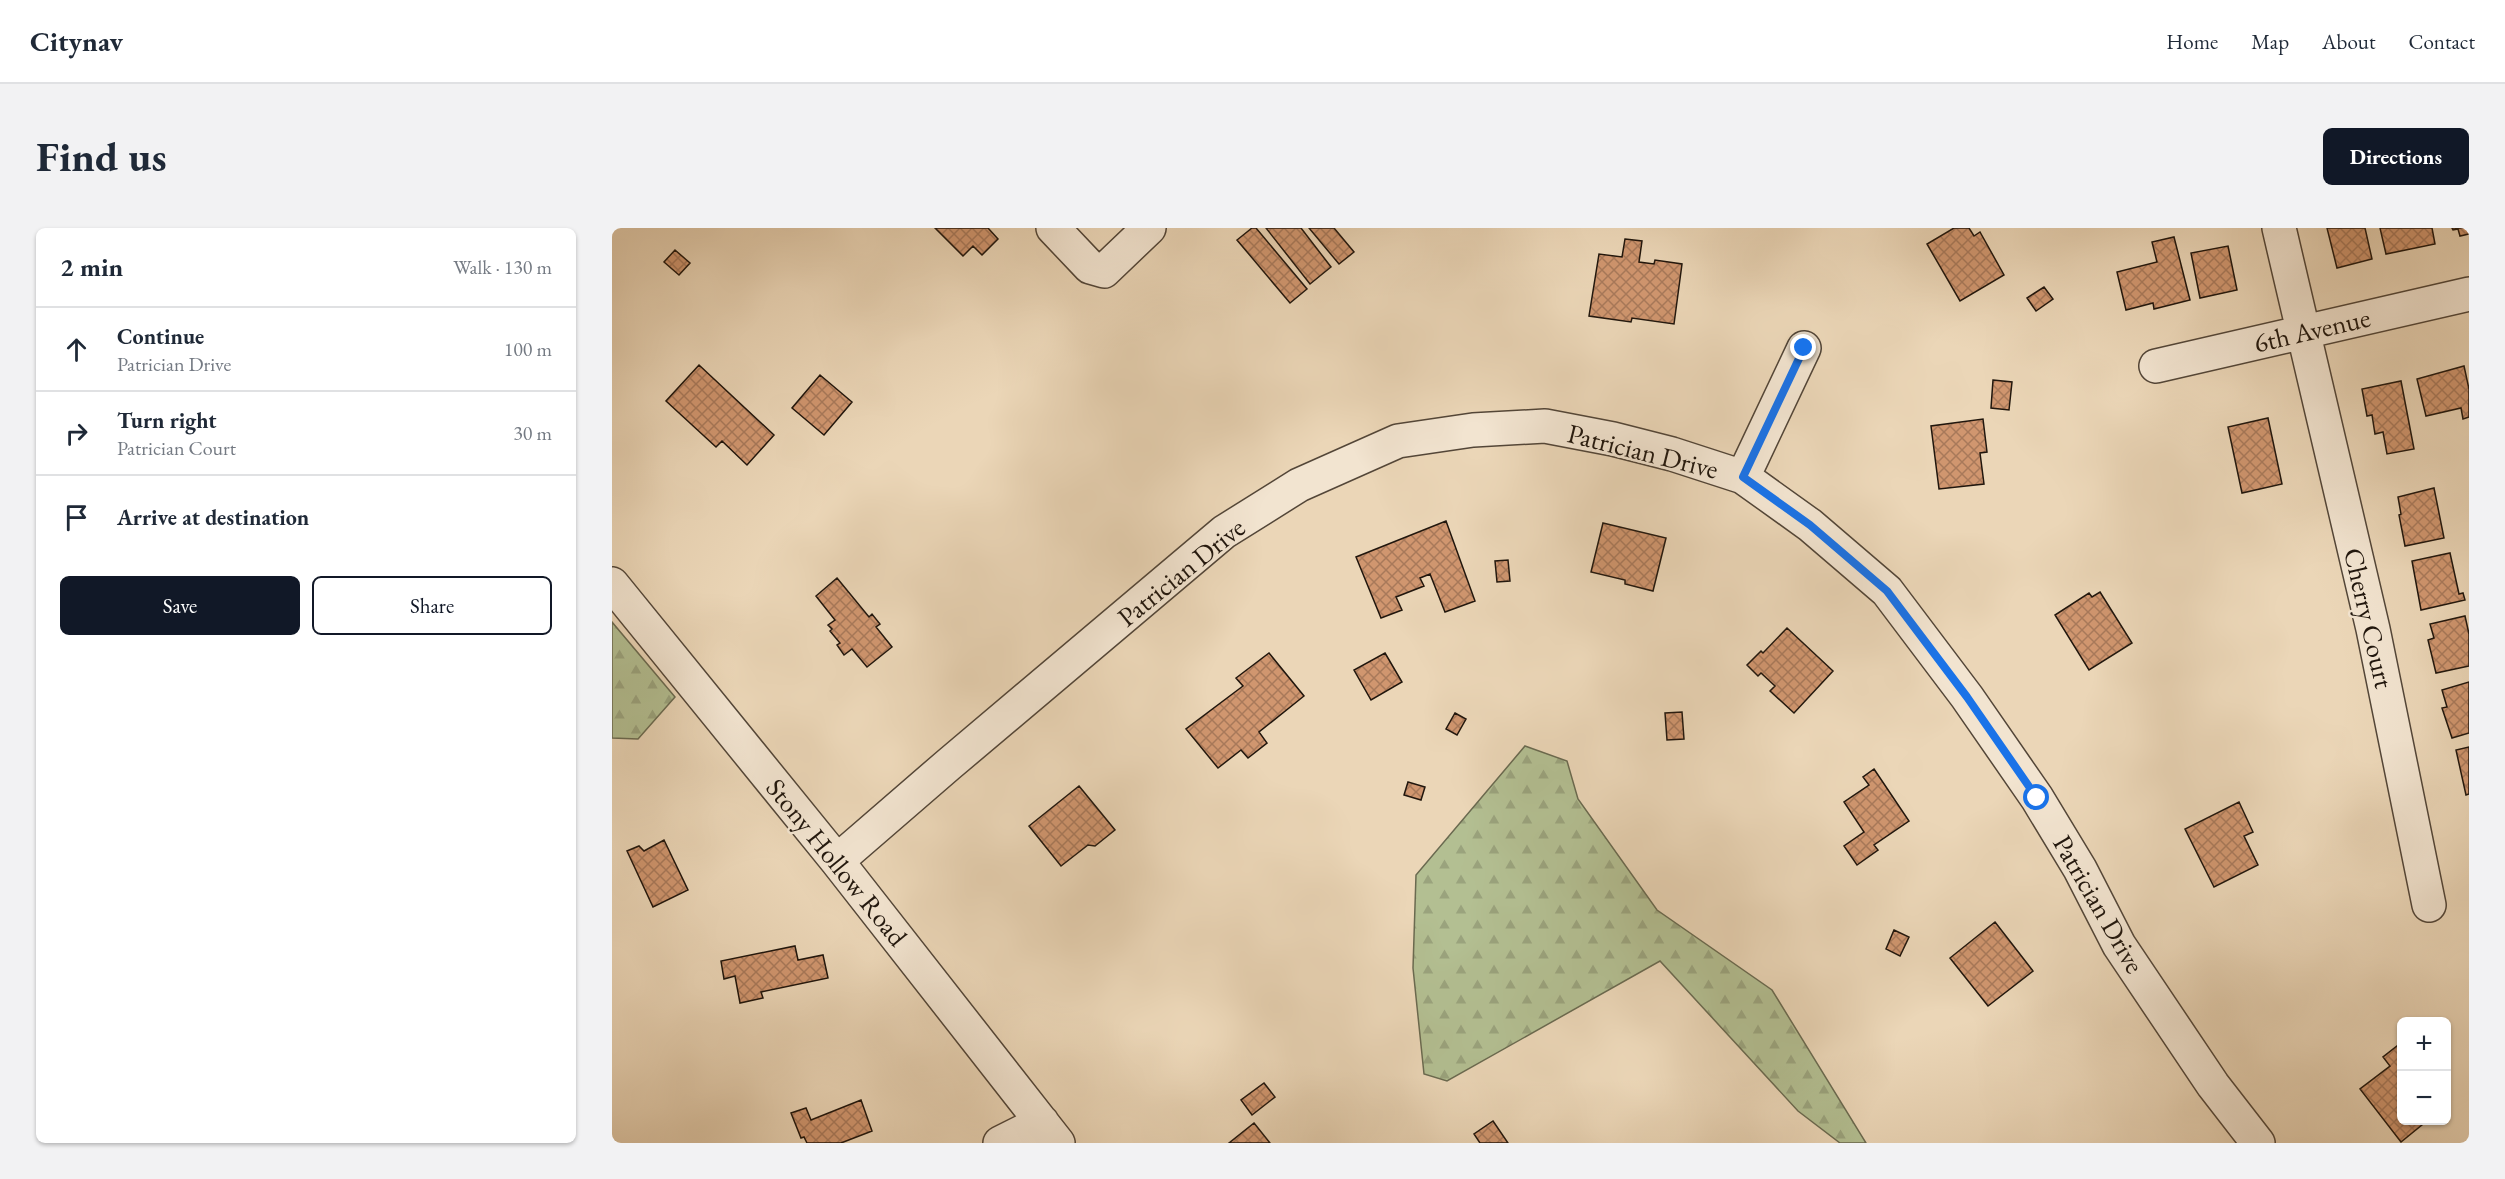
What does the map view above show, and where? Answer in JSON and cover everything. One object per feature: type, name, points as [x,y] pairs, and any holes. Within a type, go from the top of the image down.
[{"type":"street","points":[[1053,228],[1090,267],[1104,271],[1149,228]]},
{"type":"street","name":"Cherry Court","points":[[2279,228],[2373,629],[2429,905]]},
{"type":"street","name":"6th Avenue","points":[[2156,366],[2469,294]]},
{"type":"street","points":[[1743,477],[1804,348]]},
{"type":"street","name":"Patrician Drive","points":[[837,861],[1224,532],[1299,485],[1398,441],[1473,430],[1545,426],[1633,444],[1743,477],[1810,525],[1887,591],[1967,697],[2037,798],[2080,868],[2119,945],[2213,1085],[2258,1143]]},
{"type":"street","name":"Stony Hollow Road","points":[[612,584],[837,861],[1050,1132]]},
{"type":"street","points":[[1000,1143],[1050,1132]]},
{"type":"green space","points":[[612,622],[675,697],[638,739],[612,738]]},
{"type":"green space","points":[[1525,746],[1567,761],[1578,799],[1657,910],[1772,990],[1866,1143],[1840,1143],[1798,1111],[1660,961],[1447,1081],[1424,1074],[1413,968],[1416,875]]},
{"type":"building","points":[[935,228],[988,228],[998,239],[982,255],[973,246],[963,256]]},
{"type":"building","points":[[1252,228],[1256,228],[1307,289],[1290,303],[1237,240]]},
{"type":"building","points":[[1266,228],[1301,228],[1331,267],[1310,284]]},
{"type":"building","points":[[1309,228],[1334,228],[1354,252],[1339,264]]},
{"type":"building","points":[[1954,228],[1969,228],[1974,236],[1980,232],[2004,275],[1960,301],[1927,244]]},
{"type":"building","points":[[2327,228],[2365,228],[2372,259],[2337,268]]},
{"type":"building","points":[[2380,228],[2432,228],[2435,244],[2386,254]]},
{"type":"building","points":[[2452,228],[2469,228],[2469,234],[2460,236],[2458,229],[2453,230]]},
{"type":"building","points":[[2174,237],[2190,300],[2154,309],[2153,303],[2126,310],[2117,272],[2157,262],[2152,242]]},
{"type":"building","points":[[1625,239],[1642,241],[1639,262],[1654,264],[1655,260],[1682,264],[1674,324],[1632,318],[1631,322],[1589,316],[1599,254],[1622,257]]},
{"type":"building","points":[[2228,246],[2237,290],[2200,298],[2191,253]]},
{"type":"building","points":[[675,250],[690,263],[679,275],[664,262]]},
{"type":"building","points":[[2044,287],[2053,299],[2036,311],[2027,298]]},
{"type":"building","points":[[699,365],[774,435],[747,465],[722,441],[716,447],[666,401]]},
{"type":"building","points":[[2464,366],[2469,389],[2469,417],[2463,419],[2461,408],[2426,416],[2417,379]]},
{"type":"building","points":[[820,375],[852,402],[824,435],[792,408]]},
{"type":"building","points":[[1993,380],[2012,382],[2009,410],[1991,408]]},
{"type":"building","points":[[2401,381],[2414,449],[2387,454],[2383,432],[2375,434],[2372,415],[2367,416],[2362,389]]},
{"type":"building","points":[[2268,418],[2282,484],[2242,493],[2228,427]]},
{"type":"building","points":[[1983,419],[1987,452],[1980,453],[1984,484],[1939,489],[1931,426]]},
{"type":"building","points":[[2434,488],[2444,538],[2405,546],[2398,497]]},
{"type":"building","points":[[1446,521],[1475,601],[1445,612],[1430,574],[1420,578],[1424,586],[1396,597],[1402,610],[1381,618],[1356,557]]},
{"type":"building","points":[[1603,523],[1666,538],[1653,591],[1625,584],[1625,580],[1591,572]]},
{"type":"building","points":[[2450,553],[2459,594],[2463,593],[2465,600],[2421,610],[2412,561]]},
{"type":"building","points":[[1508,560],[1510,581],[1497,582],[1495,561]]},
{"type":"building","points":[[837,578],[869,617],[872,614],[880,624],[876,627],[892,647],[867,667],[852,649],[844,655],[837,645],[840,643],[828,625],[835,620],[816,596]]},
{"type":"building","points":[[2100,592],[2132,643],[2089,670],[2055,615],[2089,593],[2092,597]]},
{"type":"building","points":[[2465,616],[2469,634],[2469,666],[2436,673],[2428,640],[2434,638],[2430,624]]},
{"type":"building","points":[[1787,628],[1833,671],[1794,713],[1770,691],[1775,686],[1761,673],[1758,676],[1747,665],[1761,651],[1763,653]]},
{"type":"building","points":[[1269,653],[1304,696],[1259,732],[1267,743],[1248,758],[1241,750],[1218,768],[1186,729],[1243,686],[1236,678]]},
{"type":"building","points":[[1385,653],[1402,682],[1371,700],[1354,670]]},
{"type":"building","points":[[2469,682],[2469,733],[2452,738],[2442,708],[2447,707],[2442,690]]},
{"type":"building","points":[[1682,712],[1684,739],[1667,740],[1665,713]]},
{"type":"building","points":[[1455,713],[1466,719],[1457,735],[1446,729]]},
{"type":"building","points":[[2469,747],[2469,794],[2466,795],[2456,750]]},
{"type":"building","points":[[1874,769],[1909,821],[1874,845],[1878,850],[1857,865],[1844,846],[1864,832],[1844,802],[1869,785],[1863,777]]},
{"type":"building","points":[[1408,782],[1425,787],[1421,800],[1404,795]]},
{"type":"building","points":[[1079,786],[1115,830],[1095,846],[1088,845],[1061,866],[1029,826]]},
{"type":"building","points":[[2239,802],[2253,832],[2244,836],[2258,865],[2214,887],[2185,829]]},
{"type":"building","points":[[664,840],[688,890],[653,907],[627,851],[639,846],[644,851]]},
{"type":"building","points":[[1995,922],[2033,971],[1988,1006],[1950,958]]},
{"type":"building","points":[[1894,930],[1909,937],[1900,956],[1886,949]]},
{"type":"building","points":[[795,946],[798,960],[823,955],[828,978],[761,992],[763,998],[740,1003],[735,976],[724,979],[721,961]]},
{"type":"building","points":[[2397,1046],[2397,1125],[2422,1125],[2401,1142],[2360,1089],[2390,1066],[2383,1057]]},
{"type":"building","points":[[1264,1083],[1275,1097],[1252,1115],[1241,1100]]},
{"type":"building","points":[[861,1100],[872,1131],[841,1143],[807,1143],[804,1137],[801,1138],[791,1113],[806,1108],[811,1120]]},
{"type":"building","points":[[1493,1121],[1508,1143],[1480,1143],[1474,1134]]},
{"type":"building","points":[[1254,1123],[1270,1143],[1229,1143]]},
{"type":"route","points":[[1804,348],[1743,477],[1810,525],[1887,591],[1967,697],[2037,798]]}]
